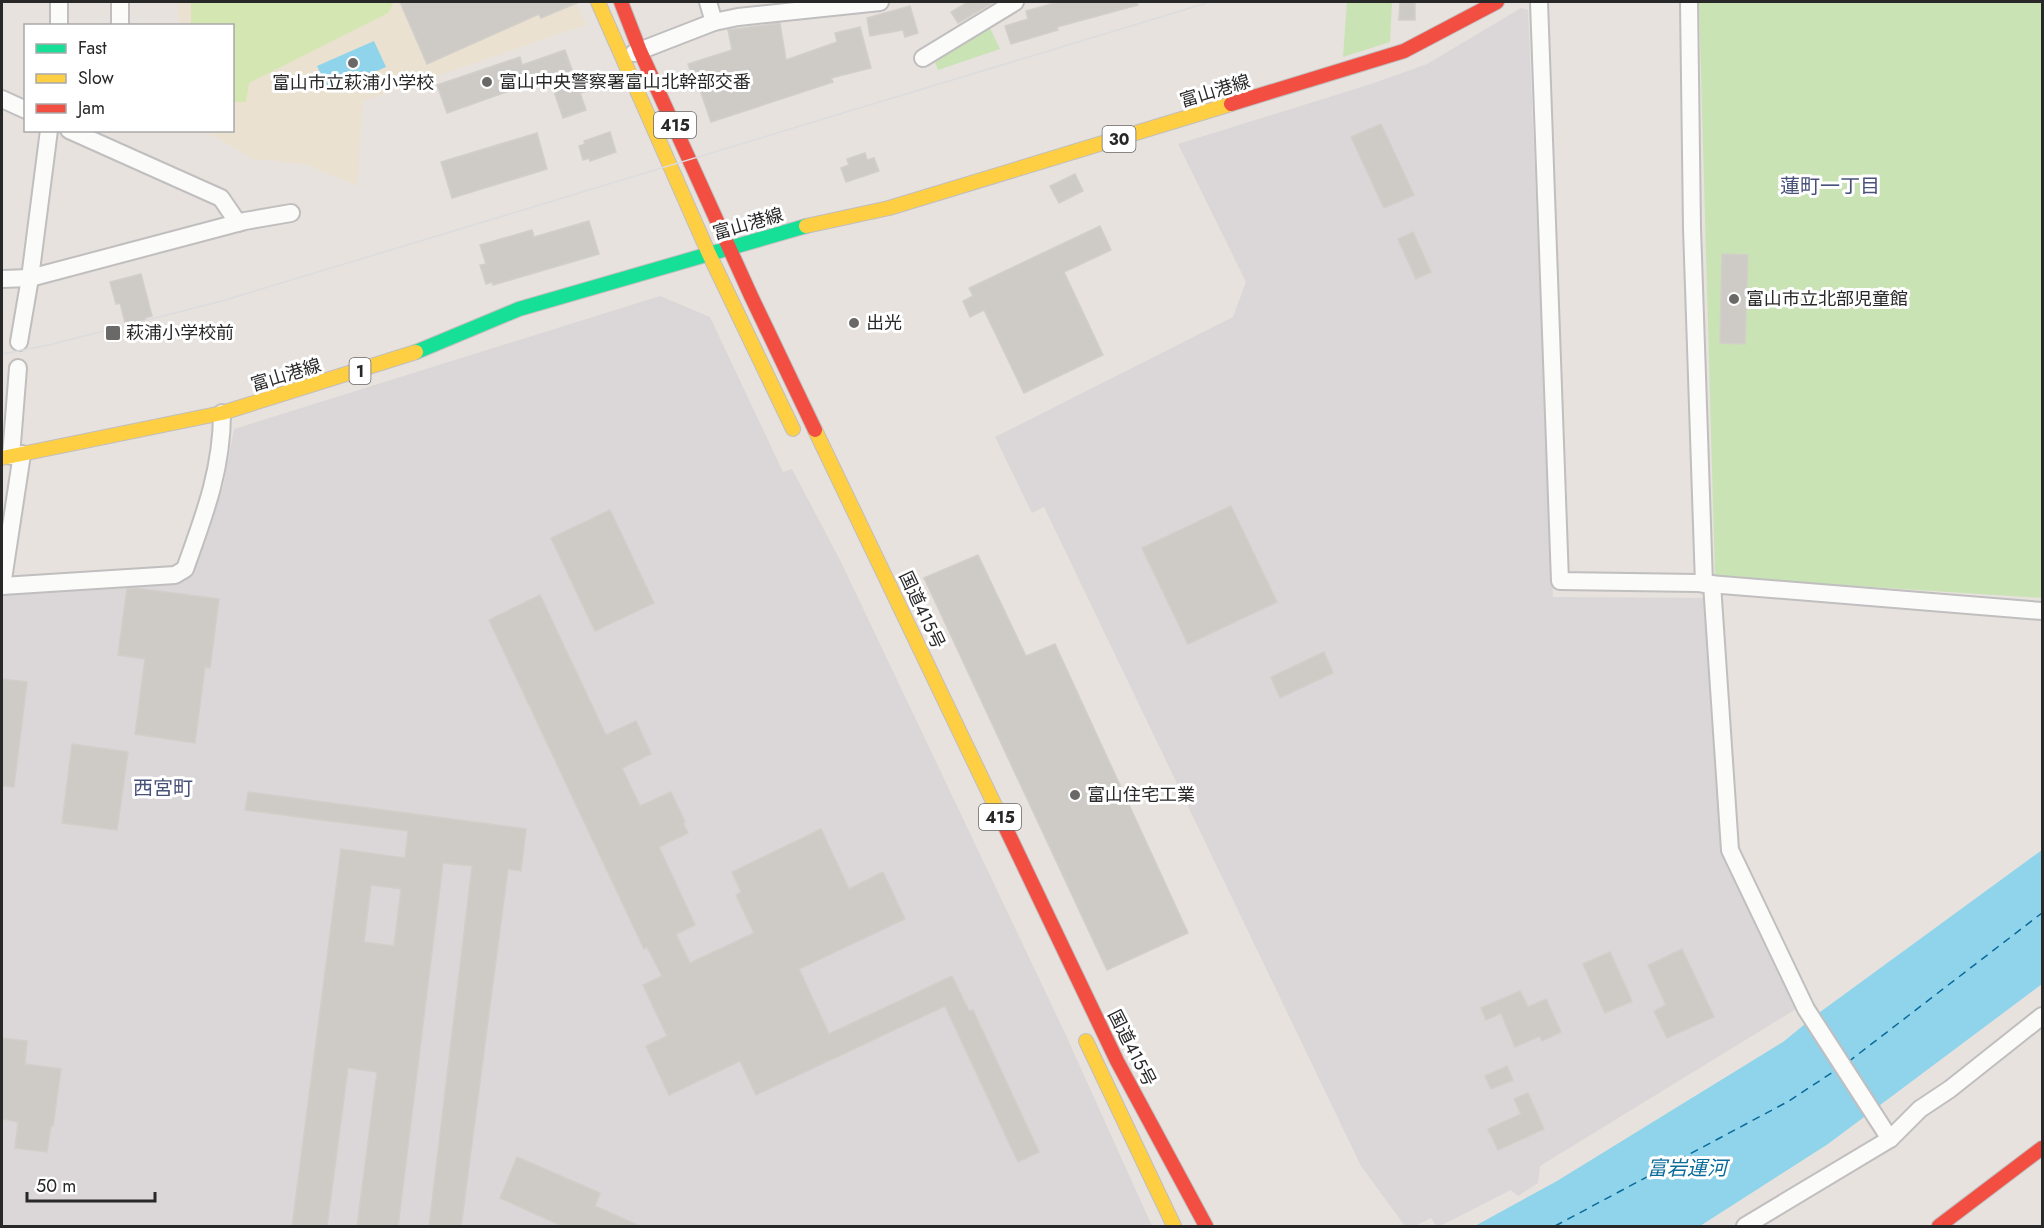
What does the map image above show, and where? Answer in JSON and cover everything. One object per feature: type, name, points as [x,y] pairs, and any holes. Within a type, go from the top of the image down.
[{"type":"main road","name":"415","points":[[598,2],[709,254],[797,436]]},
{"type":"main road","name":"国道415号","points":[[621,2],[640,51],[752,296],[1117,1061],[1206,1227]]},
{"type":"main road","name":"富山港線","points":[[12,456],[222,413],[410,355],[519,309],[813,224],[889,208],[1404,51],[1497,2]]},
{"type":"main road","name":"国道415号","points":[[1077,1023],[1174,1227]]},
{"type":"main road","points":[[1939,1227],[2043,1148]]},
{"type":"street","points":[[59,2],[59,24]]},
{"type":"street","points":[[120,2],[120,24]]},
{"type":"street","points":[[708,2],[714,22]]},
{"type":"street","points":[[622,57],[714,22],[738,17],[880,2]]},
{"type":"street","points":[[922,58],[1016,2]]},
{"type":"street","points":[[1539,2],[1560,581],[1708,584],[2043,611]]},
{"type":"street","points":[[1689,2],[1692,228],[1708,584],[1730,850],[1806,1009],[1890,1140]]},
{"type":"street","points":[[2,99],[24,109]]},
{"type":"street","points":[[19,342],[30,278],[49,132]]},
{"type":"street","points":[[73,132],[221,198],[238,223]]},
{"type":"street","points":[[2,279],[30,278],[238,223],[291,213]]},
{"type":"street","points":[[18,368],[2,586],[175,575],[185,569],[217,472],[222,413]]},
{"type":"street","points":[[1745,1227],[1890,1140],[1920,1109],[1950,1089],[2043,1016]]},
{"type":"shaded area","name":"富山市立萩浦小学校","points":[[178,2],[576,2],[586,25],[363,101],[357,186],[305,164],[253,159],[208,132],[234,132],[234,24],[179,24]]},
{"type":"shaded area","points":[[1521,8],[1528,10],[1553,597],[1707,598],[1722,849],[1796,1009],[1540,1166],[1538,1183],[1518,1196],[1511,1190],[1440,1226],[1436,1226],[1431,1218],[1415,1226],[1405,1226],[1361,1166],[1044,507],[1032,513],[995,437],[1233,317],[1246,282],[1178,144],[1371,84],[1427,64]]},
{"type":"shaded area","points":[[660,296],[710,317],[783,472],[792,469],[841,562],[1064,1031],[1152,1226],[2,1226],[2,595],[97,584],[192,567],[223,487],[234,429]]},
{"type":"green space","points":[[191,2],[394,2],[388,13],[249,83],[246,102],[234,102],[234,24],[191,24]]},
{"type":"green space","points":[[1347,2],[1392,2],[1390,42],[1343,57]]},
{"type":"green space","points":[[1699,2],[2042,2],[2042,598],[1715,577]]},
{"type":"green space","points":[[990,28],[1000,49],[938,70],[935,62]]},
{"type":"water","points":[[374,41],[386,67],[329,92],[317,66]]},
{"type":"water","name":"富岩運河","points":[[2042,850],[2042,984],[1828,1144],[1700,1226],[1475,1226],[1557,1181],[1783,1042],[1816,1015]]},
{"type":"building","points":[[400,2],[579,2],[541,18],[539,14],[427,64]]},
{"type":"building","points":[[968,2],[994,2],[958,23],[951,12]]},
{"type":"building","points":[[1058,2],[1137,2],[1138,5],[1057,27],[1058,30],[1011,44],[1005,26],[1028,19],[1026,11]]},
{"type":"building","points":[[1400,2],[1415,2],[1415,20],[1399,20]]},
{"type":"building","points":[[910,6],[918,33],[905,37],[903,30],[870,36],[867,18]]},
{"type":"building","points":[[780,23],[786,60],[837,42],[835,33],[860,27],[871,68],[831,78],[833,82],[711,122],[688,64],[732,50],[728,30]]},
{"type":"building","name":"富山中央警察署富山北幹部交番","points":[[565,50],[576,81],[586,77],[591,90],[580,93],[586,110],[563,118],[549,77],[447,113],[437,85],[520,57],[522,65]]},
{"type":"building","points":[[1381,124],[1414,195],[1384,208],[1351,137]]},
{"type":"building","points":[[610,132],[616,152],[590,161],[589,158],[583,160],[579,146],[585,144],[584,141]]},
{"type":"building","points":[[537,133],[547,169],[452,198],[441,162]]},
{"type":"building","points":[[865,153],[867,160],[874,158],[879,171],[846,182],[841,168],[849,165],[847,159]]},
{"type":"building","points":[[1075,174],[1083,191],[1059,203],[1050,186]]},
{"type":"building","points":[[589,221],[599,254],[493,285],[492,282],[486,284],[480,265],[486,264],[480,245],[532,230],[534,237]]},
{"type":"building","points":[[1100,226],[1111,250],[1064,272],[1103,355],[1024,393],[984,310],[970,317],[963,301],[973,296],[969,288]]},
{"type":"building","points":[[1413,232],[1431,272],[1416,279],[1398,239]]},
{"type":"building","name":"富山市立北部児童館","points":[[1722,254],[1748,255],[1745,344],[1720,343]]},
{"type":"building","points":[[141,274],[152,316],[145,318],[150,338],[130,342],[120,303],[116,304],[110,282]]},
{"type":"building","points":[[1231,506],[1277,602],[1188,644],[1142,548]]},
{"type":"building","points":[[610,510],[654,603],[595,631],[551,538]]},
{"type":"building","name":"富山住宅工業","points":[[978,555],[1026,656],[1055,644],[1188,933],[1107,970],[924,578]]},
{"type":"building","points":[[135,588],[219,599],[210,668],[205,667],[195,743],[135,734],[145,659],[118,655],[127,589]]},
{"type":"building","points":[[540,595],[606,735],[636,721],[651,754],[622,768],[640,806],[671,792],[685,822],[683,823],[688,833],[659,847],[695,925],[676,934],[690,963],[754,933],[736,895],[741,892],[732,872],[821,829],[849,889],[883,872],[905,919],[799,969],[829,1034],[952,976],[969,1011],[973,1010],[1039,1152],[1018,1162],[945,1006],[756,1095],[740,1061],[669,1095],[646,1046],[667,1036],[643,985],[662,976],[647,947],[644,949],[489,620]]},
{"type":"building","points":[[1324,652],[1333,673],[1280,698],[1271,677]]},
{"type":"building","points":[[2,679],[27,682],[14,787],[2,786]]},
{"type":"building","points":[[72,744],[128,752],[117,830],[62,823]]},
{"type":"building","points":[[248,792],[526,829],[521,871],[508,869],[461,1227],[429,1227],[472,866],[443,863],[398,1227],[357,1227],[377,1072],[348,1068],[327,1227],[292,1227],[341,849],[405,858],[408,831],[245,810]],"holes":[[[371,885],[401,889],[394,946],[364,942]]]},
{"type":"building","points":[[1682,949],[1714,1017],[1667,1038],[1654,1011],[1666,1005],[1648,965]]},
{"type":"building","points":[[1610,952],[1632,1001],[1605,1013],[1583,964]]},
{"type":"building","points":[[1520,991],[1528,1007],[1546,999],[1561,1032],[1542,1041],[1540,1036],[1515,1047],[1501,1013],[1486,1020],[1481,1008]]},
{"type":"building","points":[[2,1038],[27,1041],[25,1064],[61,1069],[47,1152],[15,1148],[18,1122],[2,1119]]},
{"type":"building","points":[[1507,1066],[1513,1080],[1491,1089],[1485,1076]]},
{"type":"building","points":[[1528,1093],[1544,1129],[1498,1150],[1488,1129],[1521,1114],[1514,1099]]},
{"type":"building","points":[[517,1157],[600,1193],[595,1206],[642,1227],[564,1227],[500,1198]]},
{"type":"ferry route","points":[[1848,1062],[2042,913]]},
{"type":"ferry route","points":[[1555,1226],[1789,1101],[1836,1070]]},
{"type":"tram line","points":[[2,354],[49,345],[222,301],[1210,2]]},
{"type":"traffic: fast","points":[[416,352],[519,309],[806,226]]},
{"type":"traffic: slow","points":[[598,2],[709,254],[793,429]]},
{"type":"traffic: slow","points":[[806,226],[889,208],[1231,104]]},
{"type":"traffic: slow","points":[[2,458],[222,413],[416,352]]},
{"type":"traffic: slow","points":[[815,430],[999,814]]},
{"type":"traffic: slow","points":[[1086,1041],[1174,1226]]},
{"type":"traffic: jam","points":[[621,2],[640,51],[751,296],[815,430]]},
{"type":"traffic: jam","points":[[1231,104],[1404,51],[1497,2]]},
{"type":"traffic: jam","points":[[999,814],[1117,1061],[1206,1226]]},
{"type":"traffic: jam","points":[[1939,1226],[2042,1148]]},
{"type":"place","name":"富山市立萩浦小学校","points":[[353,63]]},
{"type":"place","name":"富山中央警察署富山北幹部交番","points":[[487,82]]},
{"type":"place","name":"富山市立北部児童館","points":[[1734,299]]},
{"type":"place","name":"出光","points":[[854,323]]},
{"type":"place","name":"萩浦小学校前","points":[[113,333]]},
{"type":"place","name":"富山住宅工業","points":[[1075,795]]},
{"type":"district","name":"蓮町一丁目","points":[[1830,186]]},
{"type":"district","name":"西宮町","points":[[163,788]]}]
